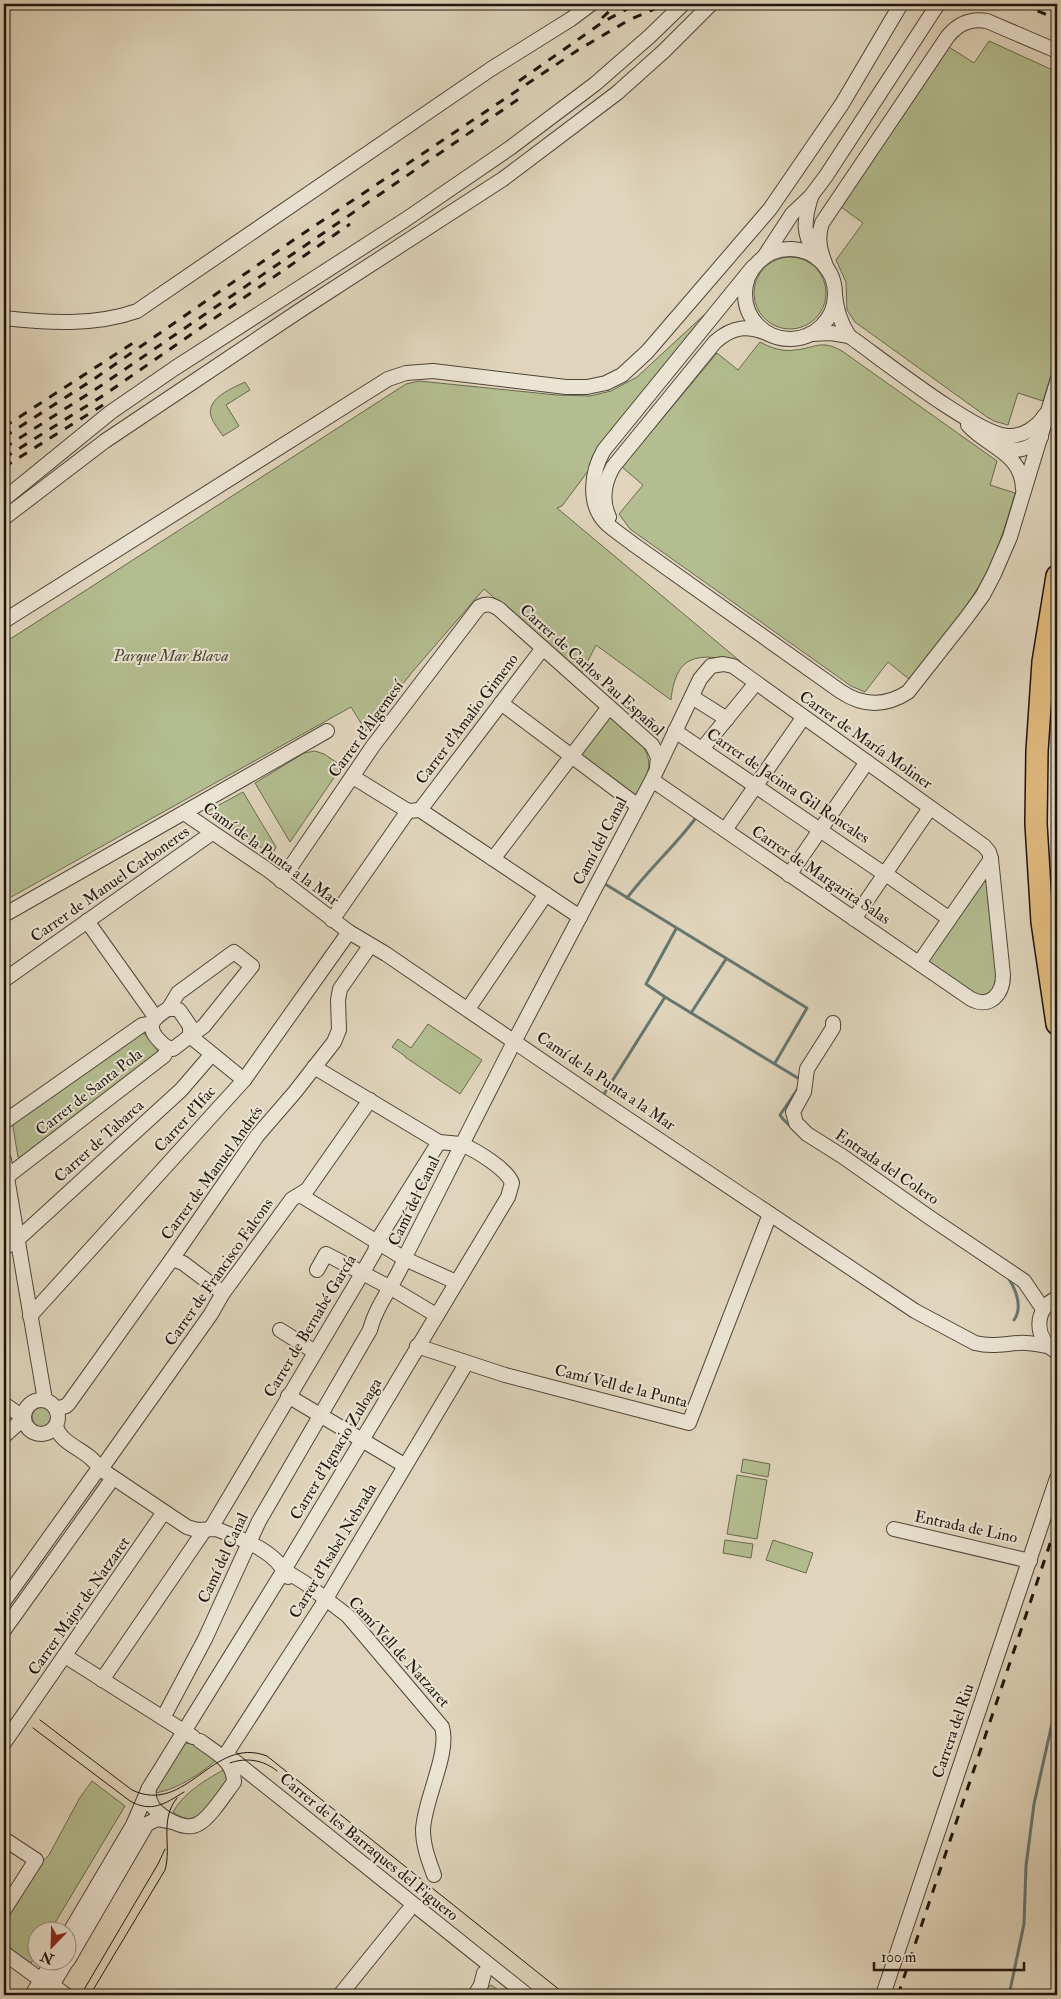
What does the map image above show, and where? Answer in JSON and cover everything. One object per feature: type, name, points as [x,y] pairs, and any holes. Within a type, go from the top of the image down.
[{"type":"highway","points":[[1057,576],[1043,662],[1037,751],[1036,815],[1042,922],[1057,1024]]},
{"type":"street","points":[[4,318],[63,322],[125,316],[137,312],[491,69],[571,20],[591,4]]},
{"type":"street","points":[[4,499],[111,412],[175,368],[405,220],[510,148],[595,84],[683,4]]},
{"type":"street","points":[[4,518],[105,440],[299,311],[503,180],[588,116],[664,51],[711,4]]},
{"type":"street","points":[[4,621],[388,379],[406,373],[432,371],[577,388],[606,382],[629,370],[648,352],[770,209],[842,104],[901,4]]},
{"type":"street","points":[[770,334],[754,322],[746,304],[744,291],[747,278],[792,214],[811,196],[938,4]]},
{"type":"street","points":[[1050,406],[1035,427],[1022,433],[1006,436],[997,434],[956,412],[849,336],[841,324],[833,281],[827,269],[819,241],[819,232],[822,223],[948,36],[956,27],[978,19],[987,21],[1057,51]]},
{"type":"street","points":[[811,196],[806,212],[806,235],[817,258],[827,269]]},
{"type":"street","points":[[817,258],[804,251],[790,249],[776,251],[758,262],[600,458],[593,483],[593,492],[597,508],[607,524],[849,697],[871,704],[900,698],[915,684],[983,595],[1010,537],[1057,382]]},
{"type":"street","points":[[810,334],[828,318],[833,307],[835,295]]},
{"type":"street","points":[[633,544],[612,522],[606,510],[605,486],[613,468],[715,342],[730,332],[748,327],[783,338],[831,333],[849,336]]},
{"type":"street","points":[[956,412],[974,432],[1010,458],[1019,469],[1022,477],[1023,496]]},
{"type":"street","points":[[992,445],[1008,450],[1023,449],[1031,447],[1041,437]]},
{"type":"street","points":[[4,529],[66,469]]},
{"type":"street","points":[[4,495],[28,480]]},
{"type":"street","name":"Carrer de Carlos Pau Español","points":[[485,604],[499,609],[652,745],[658,756],[654,776]]},
{"type":"street","name":"Carrer d'Algemesí","points":[[281,881],[391,722],[479,607],[485,604]]},
{"type":"street","name":"Carrer d'Amalio Gimeno","points":[[332,920],[414,811],[543,648]]},
{"type":"street","name":"Carrer de María Moliner","points":[[712,666],[723,664],[733,666],[984,846],[989,852],[991,859]]},
{"type":"street","name":"Camí del Canal","points":[[163,1718],[205,1639],[259,1522],[370,1330],[373,1319],[391,1288],[515,1040],[654,776],[700,680],[712,666]]},
{"type":"street","points":[[702,750],[756,683]]},
{"type":"street","points":[[692,697],[727,719]]},
{"type":"street","points":[[501,703],[638,806]]},
{"type":"street","points":[[493,859],[609,707]]},
{"type":"street","points":[[725,830],[803,718]]},
{"type":"street","name":"Carrer d'Algemesí","points":[[184,813],[327,731]]},
{"type":"street","name":"Carrer de Jacinta Gil Roncales","points":[[675,731],[944,914]]},
{"type":"street","points":[[789,875],[867,762]]},
{"type":"street","name":"Carrer de Margarita Salas","points":[[654,776],[725,830],[789,875],[971,999],[980,1002],[992,1000],[998,995],[1003,982],[991,859]]},
{"type":"street","points":[[353,777],[493,859],[580,917]]},
{"type":"street","points":[[854,919],[930,808]]},
{"type":"street","name":"Camí de la Punta a la Mar","points":[[184,813],[281,881],[349,932],[386,954],[515,1040],[601,1101],[915,1311],[985,1346],[1022,1343],[1053,1349]]},
{"type":"street","name":"Carrer de Manuel Carboneres","points":[[4,915],[184,813]]},
{"type":"street","name":"Carrer de Manuel Carboneres","points":[[4,980],[212,833]]},
{"type":"street","points":[[919,963],[991,859]]},
{"type":"street","points":[[468,1009],[546,894]]},
{"type":"street","points":[[87,921],[154,1021]]},
{"type":"street","name":"Carrer d'Ifac","points":[[30,1316],[244,1080],[349,932]]},
{"type":"street","name":"Carrer de Manuel Andrés","points":[[50,1404],[66,1406],[69,1403],[257,1136],[295,1092],[334,1042],[339,1030],[338,1000],[340,989],[370,946]]},
{"type":"street","points":[[234,952],[252,966],[204,1026],[173,1049],[163,1045],[152,1030],[154,1021],[169,1008],[178,993],[234,952]]},
{"type":"street","points":[[169,1008],[179,1010],[190,1026],[190,1036]]},
{"type":"street","name":"Carrer de Santa Pola","points":[[4,1122],[142,1025],[154,1021]]},
{"type":"street","name":"Entrada del Colero","points":[[833,1023],[833,1028],[808,1069],[804,1092],[793,1112],[796,1123],[807,1134],[1024,1281],[1043,1309]]},
{"type":"street","points":[[190,1036],[244,1080]]},
{"type":"street","name":"Carrer de Santa Pola","points":[[5,1178],[164,1056],[168,1048]]},
{"type":"street","name":"Carrer de Tabarca","points":[[4,1248],[18,1239],[182,1090],[212,1054]]},
{"type":"street","points":[[314,1067],[439,1142],[462,1145]]},
{"type":"street","name":"Carrer de Francisco Falcons","points":[[104,1472],[211,1314],[223,1293],[292,1198],[300,1195],[312,1184],[370,1100]]},
{"type":"street","name":"Carrer de Bernabé García","points":[[102,1680],[207,1530],[375,1252],[377,1241],[439,1142]]},
{"type":"street","name":"Carrer d'Ignacio Zuloaga","points":[[185,1732],[508,1197],[512,1183],[510,1176],[462,1145]]},
{"type":"street","points":[[4,1160],[5,1178],[18,1239],[30,1316],[50,1404],[58,1414],[56,1426],[62,1437],[96,1462],[104,1472]]},
{"type":"street","points":[[300,1195],[405,1258],[456,1282]]},
{"type":"street","name":"Camí Vell de la Punta","points":[[417,1346],[466,1364],[689,1423],[770,1214]]},
{"type":"street","points":[[317,1270],[326,1254],[363,1272],[436,1315]]},
{"type":"street","points":[[172,1259],[183,1263],[223,1293]]},
{"type":"street","points":[[1022,1343],[1039,1323],[1043,1309],[1057,1298]]},
{"type":"street","points":[[1039,1323],[1041,1336],[1053,1349]]},
{"type":"street","points":[[280,1330],[315,1352]]},
{"type":"street","name":"Carrer d'Isabel Nebrada","points":[[226,1754],[324,1603],[404,1465],[466,1364]]},
{"type":"street","points":[[288,1396],[404,1465]]},
{"type":"street","points":[[4,1436],[23,1418],[28,1404],[38,1400],[50,1404]]},
{"type":"street","points":[[4,1404],[23,1418],[31,1432],[44,1434],[93,1467],[104,1472]]},
{"type":"street","points":[[44,1434],[56,1426]]},
{"type":"street","points":[[4,1601],[104,1472]]},
{"type":"street","points":[[4,1630],[104,1472]]},
{"type":"street","name":"Camí Vell de Natzaret","points":[[104,1472],[187,1527],[207,1530],[250,1542],[266,1554],[324,1603],[348,1616],[442,1727],[444,1740],[429,1795],[423,1830],[424,1843],[434,1875]]},
{"type":"street","name":"Carrera del Riu","points":[[883,1995],[1057,1478]]},
{"type":"street","name":"Carrer Major de Natzaret","points":[[4,1743],[164,1512]]},
{"type":"street","name":"Entrada de Lino","points":[[894,1529],[1030,1561]]},
{"type":"street","name":"Carrer de les Barraques del Figuero","points":[[65,1656],[185,1732],[226,1754],[527,1995]]},
{"type":"street","points":[[76,1922],[133,1825],[149,1788],[185,1732]]},
{"type":"street","points":[[78,1942],[147,1824],[157,1819],[188,1827],[199,1824],[234,1782],[232,1770],[226,1761],[200,1741]]},
{"type":"street","name":"Carrer de les Barraques del Figuero","points":[[234,1782],[251,1786],[512,1995]]},
{"type":"street","points":[[149,1788],[149,1797],[153,1808],[172,1822]]},
{"type":"street","points":[[4,1839],[36,1860],[4,1910]]},
{"type":"street","points":[[340,1995],[408,1911]]},
{"type":"street","points":[[4,1953],[47,1987],[66,1995]]},
{"type":"street","points":[[47,1987],[50,1972]]},
{"type":"street","points":[[32,1995],[47,1987],[59,1972]]},
{"type":"street","points":[[475,1995],[481,1985],[484,1973]]},
{"type":"green space","points":[[989,41],[1057,72],[1057,356],[1043,401],[1018,393],[1008,425],[987,417],[855,322],[847,310],[846,282],[836,260],[863,223],[841,207],[949,47],[974,63]]},
{"type":"green space","points":[[790,257],[810,263],[820,273],[826,293],[820,313],[810,323],[790,329],[770,323],[760,313],[754,293],[760,273],[770,263]]},
{"type":"green space","name":"Parque Mar Blava","points":[[705,314],[562,506],[557,508],[741,662],[703,657],[693,659],[685,664],[679,672],[674,684],[671,700],[596,645],[582,673],[484,589],[413,671],[366,731],[351,707],[4,901],[4,643],[406,384],[419,381],[557,395],[590,396],[611,391],[637,377]]},
{"type":"green space","points":[[760,342],[782,350],[823,345],[835,347],[842,351],[997,461],[990,485],[1015,493],[1000,541],[991,564],[979,586],[955,623],[910,680],[888,662],[865,692],[851,686],[630,529],[619,514],[643,485],[622,467],[717,353],[738,370]]},
{"type":"green space","points":[[245,382],[250,390],[226,405],[239,426],[223,436],[211,416],[213,404],[222,394]]},
{"type":"green space","points":[[610,716],[637,739],[647,754],[649,762],[648,771],[636,796],[581,754]]},
{"type":"green space","points":[[315,751],[324,754],[342,766],[290,842],[255,783],[304,753]]},
{"type":"green space","points":[[243,792],[276,847],[273,853],[269,853],[208,811]]},
{"type":"green space","points":[[986,874],[999,982],[996,991],[980,998],[928,965],[927,957]]},
{"type":"green space","points":[[428,1024],[482,1060],[460,1094],[392,1047],[398,1039],[411,1048]]},
{"type":"green space","points":[[142,1033],[145,1034],[158,1051],[157,1055],[21,1158],[18,1157],[14,1123]]},
{"type":"green space","points":[[42,1407],[49,1410],[52,1417],[49,1424],[42,1427],[35,1424],[32,1417],[35,1410]]},
{"type":"green space","points":[[743,1459],[770,1464],[768,1477],[741,1472]]},
{"type":"green space","points":[[737,1475],[767,1480],[757,1539],[727,1534]]},
{"type":"green space","points":[[725,1540],[753,1544],[751,1558],[723,1553]]},
{"type":"green space","points":[[773,1540],[813,1553],[806,1573],[766,1560]]},
{"type":"green space","points":[[189,1743],[200,1747],[217,1759],[187,1781],[161,1792],[153,1793],[182,1745]]},
{"type":"green space","points":[[227,1768],[228,1778],[203,1812],[190,1818],[182,1817],[173,1812],[190,1792],[204,1781]]},
{"type":"green space","points":[[92,1781],[125,1806],[55,1922],[28,1922],[28,1961],[4,1944],[4,1920],[37,1867],[49,1855],[79,1799]]},
{"type":"green space","points":[[491,1985],[504,1995],[493,1995],[485,1989]]},
{"type":"waterway","points":[[627,898],[695,819]]},
{"type":"waterway","points":[[605,884],[807,1008],[775,1063]]},
{"type":"waterway","points":[[604,1094],[665,997],[646,984],[676,929]]},
{"type":"waterway","points":[[691,1013],[726,959]]},
{"type":"waterway","points":[[665,997],[801,1080]]},
{"type":"waterway","points":[[792,1128],[780,1115],[799,1087]]},
{"type":"waterway","points":[[1008,1277],[1014,1287],[1018,1304],[1017,1315],[1014,1320]]},
{"type":"waterway","points":[[1009,1995],[1024,1924],[1026,1866],[1034,1804],[1057,1701]]},
{"type":"tram line","points":[[40,1720],[132,1790],[151,1795],[169,1793],[230,1756],[248,1752],[267,1756],[566,1995]]},
{"type":"tram line","points":[[33,1728],[130,1801],[138,1805],[158,1806],[184,1792]]},
{"type":"tram line","points":[[230,1763],[242,1760],[261,1762],[277,1771]]},
{"type":"tram line","points":[[90,1995],[165,1870],[167,1861],[167,1824],[172,1806],[177,1798]]},
{"type":"tram line","points":[[82,1993],[165,1849]]},
{"type":"railway","points":[[602,18],[617,4]]},
{"type":"railway","points":[[519,81],[603,22],[636,4]]},
{"type":"railway","points":[[4,437],[94,379],[295,239],[578,50],[629,20],[666,4]]},
{"type":"railway","points":[[1021,4],[1057,19]]},
{"type":"railway","points":[[1052,4],[1057,7]]},
{"type":"railway","points":[[4,448],[99,387],[523,96]]},
{"type":"railway","points":[[4,458],[104,395],[350,224]]},
{"type":"railway","points":[[4,427],[136,341]]},
{"type":"railway","points":[[4,467],[103,405]]},
{"type":"railway","points":[[898,1995],[1057,1523]]}]
